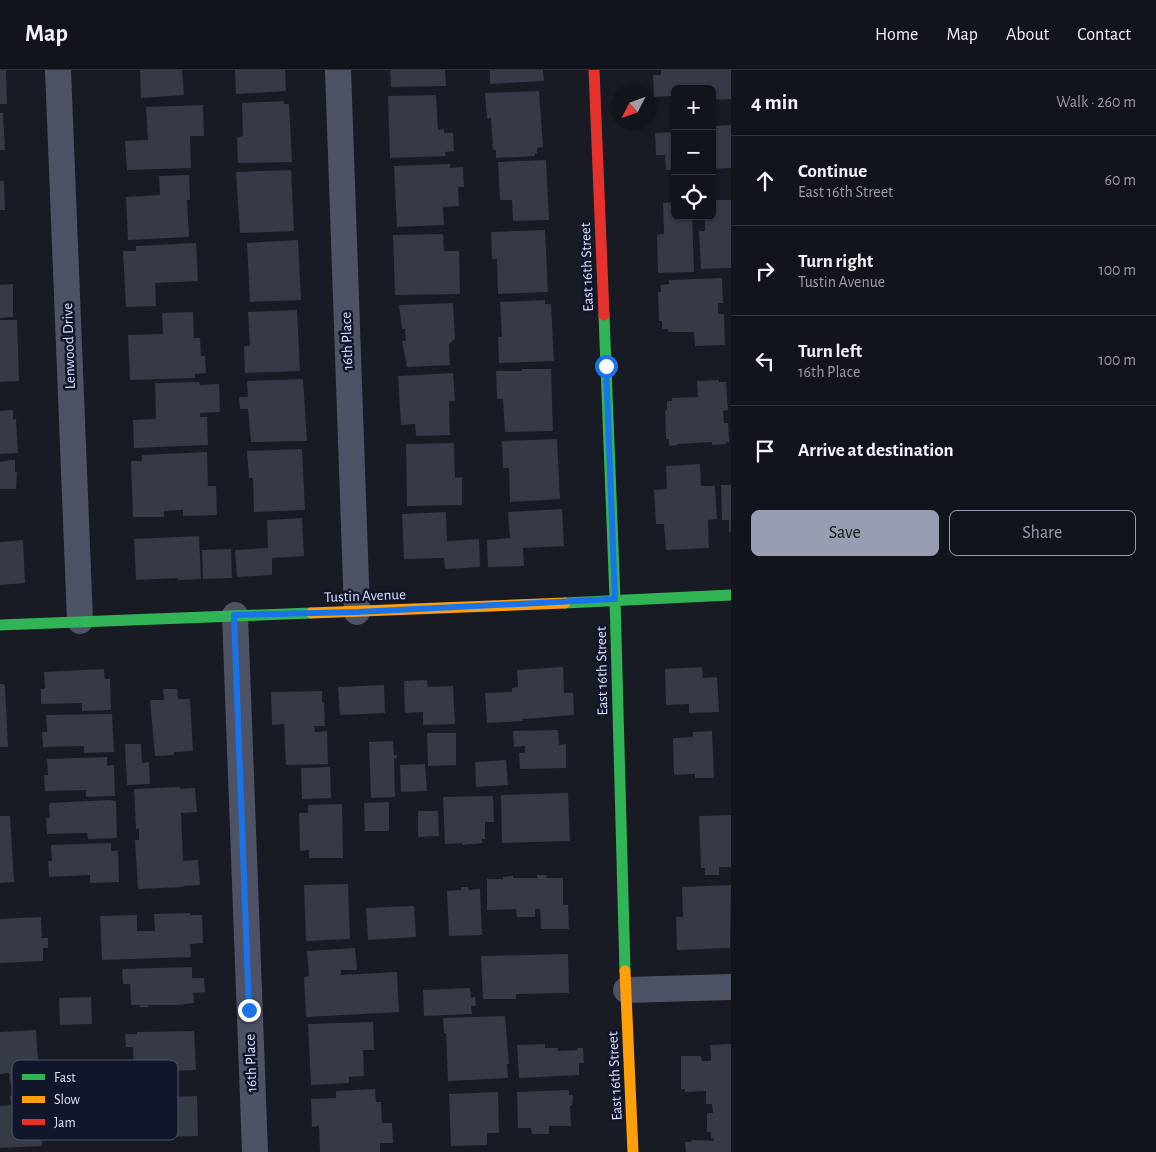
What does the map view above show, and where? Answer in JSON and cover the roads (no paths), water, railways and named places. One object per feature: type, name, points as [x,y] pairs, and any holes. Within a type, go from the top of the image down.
[{"type":"street","name":"Lenwood Drive","points":[[58,70],[80,621]]},
{"type":"street","name":"16th Place","points":[[338,70],[357,612]]},
{"type":"street","name":"East 16th Street","points":[[594,70],[615,599],[626,990],[633,1152]]},
{"type":"street","name":"Tustin Avenue","points":[[0,624],[357,612],[731,595]]},
{"type":"street","name":"16th Place","points":[[234,615],[254,1152]]},
{"type":"street","points":[[626,990],[731,987]]}]
